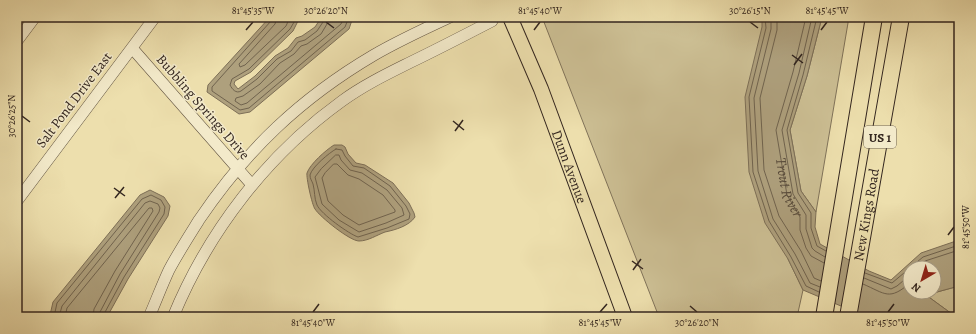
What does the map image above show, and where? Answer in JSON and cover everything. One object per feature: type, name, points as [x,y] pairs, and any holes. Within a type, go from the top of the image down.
[{"type":"highway","name":"New Kings Road","points":[[824,314],[874,17]]},
{"type":"highway","name":"New Kings Road","points":[[848,317],[901,17]]},
{"type":"main road","name":"Dunn Avenue","points":[[510,17],[541,89],[625,317]]},
{"type":"street","points":[[17,41],[35,17]]},
{"type":"street","name":"Salt Pond Drive East","points":[[17,201],[156,17]]},
{"type":"street","points":[[149,317],[169,270],[189,236],[237,168],[269,133],[294,111],[329,84],[375,54],[450,17]]},
{"type":"street","points":[[173,317],[180,300],[200,262],[222,224],[252,184],[296,139],[342,101],[373,82],[492,21],[494,17]]},
{"type":"street","name":"Bubbling Springs Drive","points":[[132,48],[252,184]]},
{"type":"shaded area","points":[[542,17],[762,17],[788,259],[803,290],[797,317],[659,317]]},
{"type":"shaded area","points":[[822,17],[849,17],[816,212],[801,191],[790,130],[807,76]]},
{"type":"shaded area","points":[[959,286],[959,317],[952,317],[952,314],[933,300],[942,300],[942,291]]},
{"type":"water","points":[[270,17],[304,17],[298,21],[293,31],[251,72],[235,81],[234,84],[238,89],[255,76],[275,56],[288,48],[296,38],[302,36],[315,27],[319,21],[317,17],[353,17],[349,29],[250,112],[239,114],[207,92],[208,85]]},
{"type":"water","name":"Trout River","points":[[762,17],[822,17],[807,76],[790,130],[801,191],[816,212],[815,227],[820,244],[869,271],[891,280],[902,270],[902,300],[933,300],[952,314],[952,317],[867,317],[803,290],[788,259],[765,223],[749,172],[745,97],[762,27]]},
{"type":"water","points":[[334,145],[342,145],[356,163],[365,165],[393,183],[409,203],[415,217],[402,227],[359,241],[342,233],[318,213],[311,197],[307,173],[315,162]]},
{"type":"water","points":[[150,190],[164,197],[170,206],[168,216],[128,279],[107,317],[51,317],[50,315],[53,302],[140,195]]},
{"type":"water","points":[[959,240],[959,286],[942,291],[942,260],[913,260],[921,253]]}]
